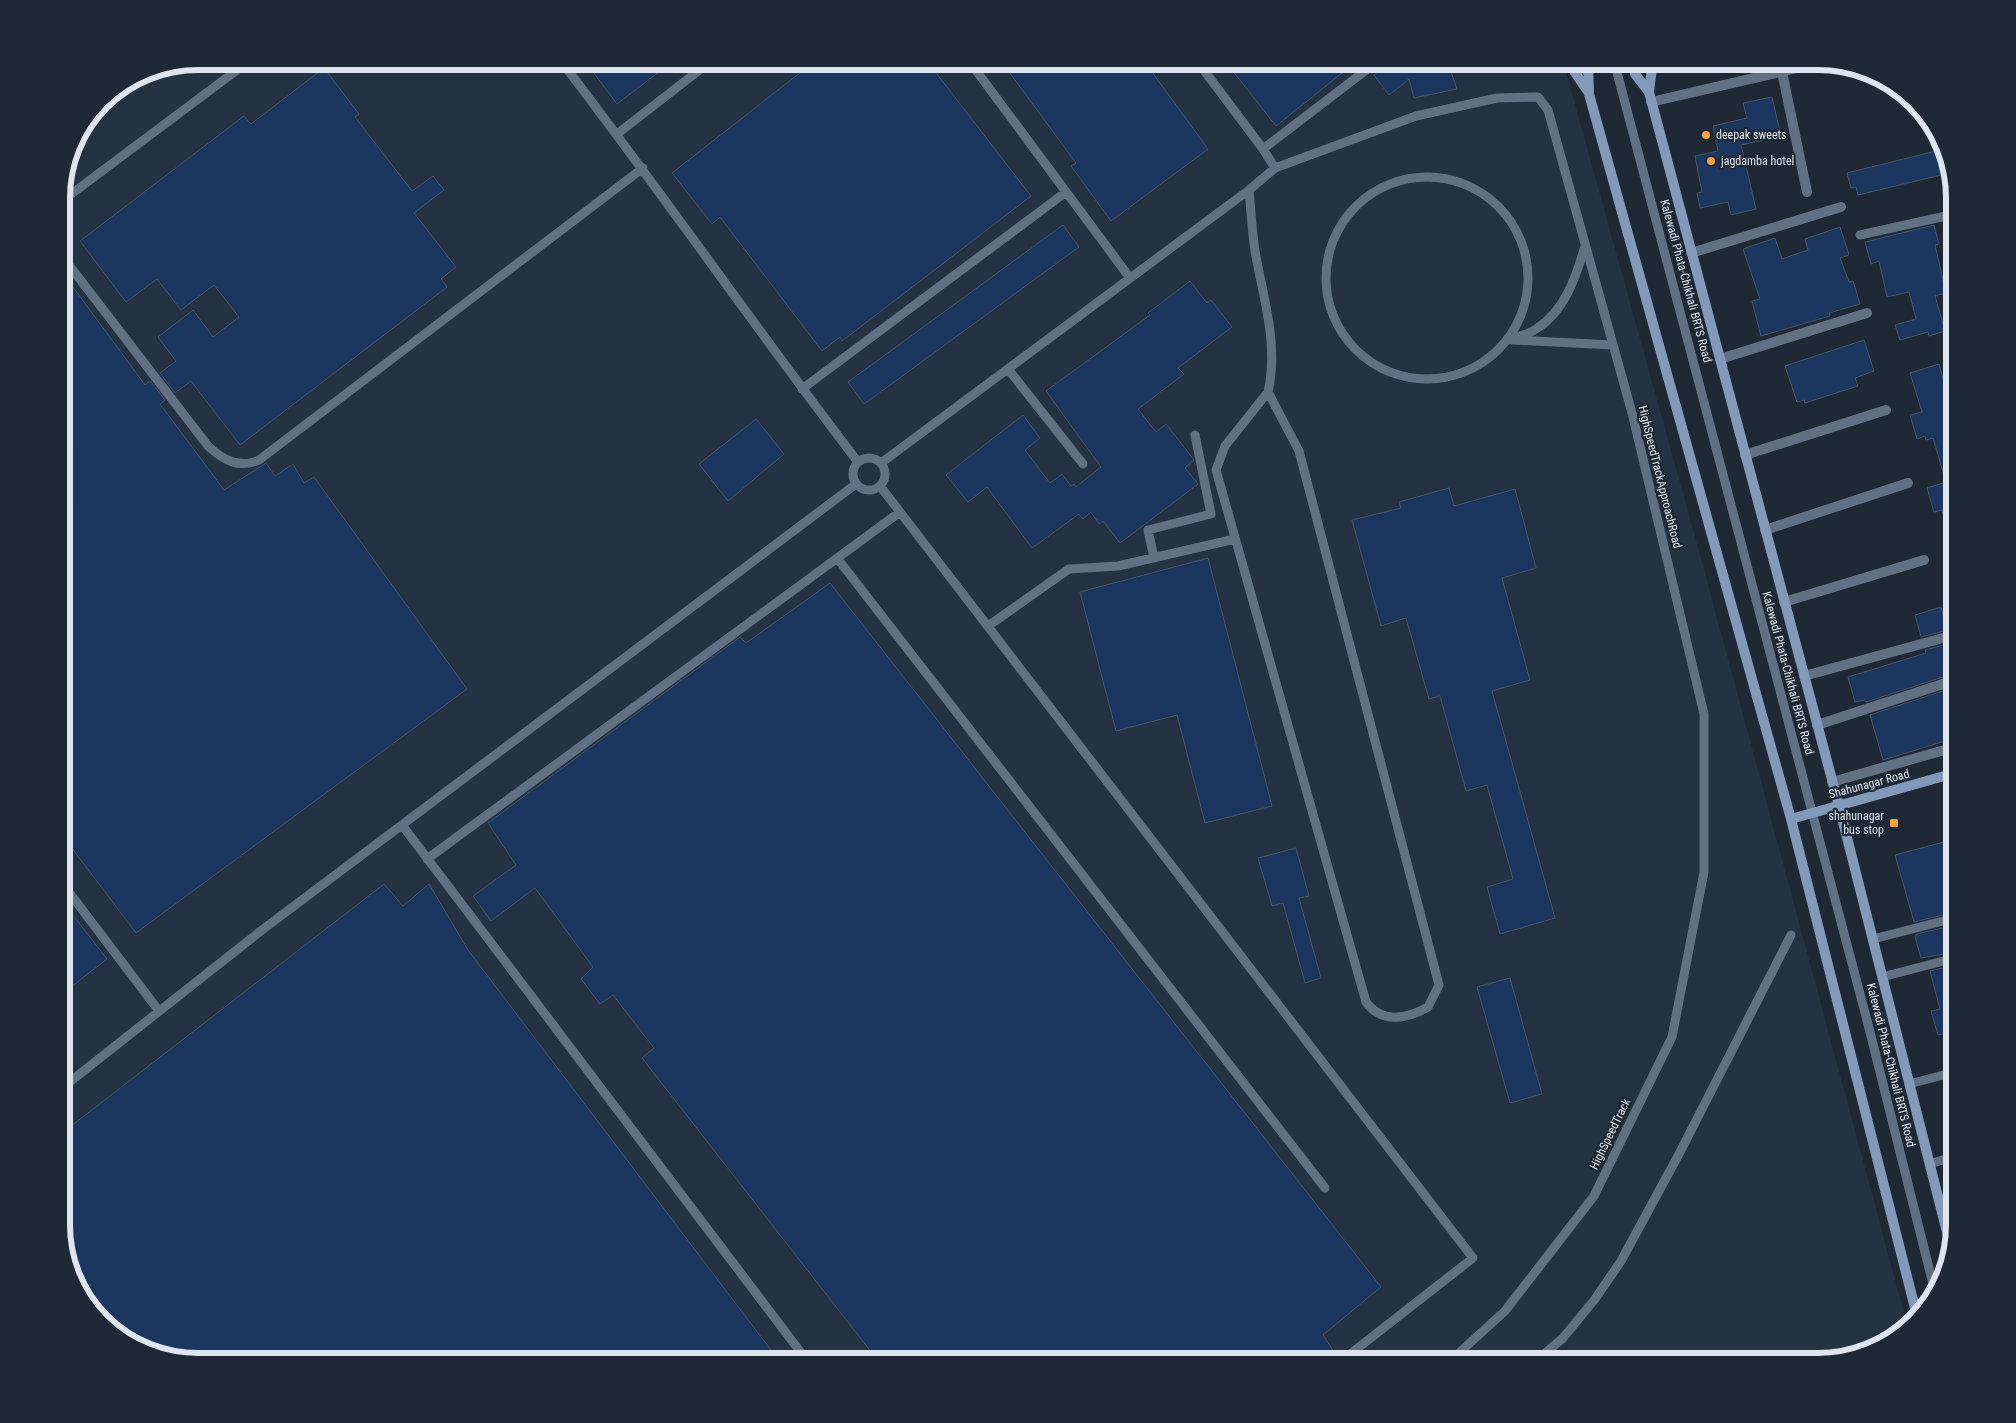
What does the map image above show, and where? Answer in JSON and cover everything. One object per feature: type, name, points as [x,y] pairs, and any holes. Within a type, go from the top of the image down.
[{"type":"main road","points":[[1574,70],[1589,94]]},
{"type":"main road","points":[[1588,70],[1589,94],[1791,819],[1915,1308]]},
{"type":"main road","points":[[1634,70],[1650,97],[1839,806],[1946,1227]]},
{"type":"main road","points":[[1650,97],[1652,70]]},
{"type":"main road","name":"Shahunagar Road","points":[[1791,819],[1946,776]]},
{"type":"street","points":[[1650,97],[1790,70]]},
{"type":"street","points":[[1782,72],[1807,192]]},
{"type":"street","points":[[1691,253],[1840,207]]},
{"type":"street","points":[[1720,360],[1867,313]]},
{"type":"street","points":[[1746,455],[1886,410]]},
{"type":"street","points":[[1765,530],[1908,483]]},
{"type":"street","points":[[1784,602],[1924,560]]},
{"type":"street","points":[[1804,676],[1946,637]]},
{"type":"street","points":[[1817,725],[1946,683]]},
{"type":"street","points":[[1832,782],[1946,750]]},
{"type":"lane","points":[[70,195],[237,70]]},
{"type":"lane","points":[[568,70],[643,168],[802,389],[858,462]]},
{"type":"lane","points":[[617,134],[699,70]]},
{"type":"lane","points":[[976,70],[1130,278]]},
{"type":"lane","points":[[881,463],[1249,190],[1275,168],[1263,148],[1204,70]]},
{"type":"lane","points":[[1263,148],[1366,70]]},
{"type":"lane","name":"Kalewadi Phata-Chikhali BRTS Road","points":[[1616,70],[1869,1028],[1932,1282]]},
{"type":"lane","name":"HighSpeedTrackApproachRoad","points":[[1275,168],[1416,116],[1497,98],[1538,97],[1548,110],[1632,413],[1704,714],[1704,872]]},
{"type":"lane","points":[[70,266],[208,446],[223,460],[249,464],[259,460],[643,168]]},
{"type":"lane","points":[[1507,340],[1523,310],[1529,276],[1522,243],[1506,213],[1480,191],[1448,179],[1431,178],[1414,178],[1381,188],[1354,208],[1335,235],[1326,266],[1328,299],[1339,330],[1360,354],[1387,372],[1419,379],[1452,376],[1482,363],[1507,340],[1536,330],[1560,306],[1576,278],[1585,245]]},
{"type":"lane","points":[[1249,190],[1254,248],[1267,309],[1273,371],[1268,392],[1226,446],[1216,470],[1366,1002],[1373,1012],[1390,1017],[1404,1018],[1428,1008],[1438,985],[1299,451],[1268,392]]},
{"type":"lane","points":[[802,389],[1066,192]]},
{"type":"lane","points":[[1860,236],[1946,216]]},
{"type":"lane","points":[[1507,340],[1613,345]]},
{"type":"lane","points":[[1008,369],[1083,464]]},
{"type":"lane","points":[[1154,558],[1148,530],[1211,514],[1195,435]]},
{"type":"lane","points":[[872,458],[881,463],[885,478],[880,486],[868,491],[856,484],[852,471],[858,462],[872,458]]},
{"type":"lane","points":[[70,1082],[402,825],[856,484]]},
{"type":"lane","points":[[880,486],[1474,1258],[1352,1353]]},
{"type":"lane","points":[[427,858],[900,512]]},
{"type":"lane","points":[[988,626],[1069,569],[1118,566],[1235,539]]},
{"type":"lane","points":[[837,558],[1325,1188]]},
{"type":"lane","points":[[402,825],[801,1353]]},
{"type":"lane","name":"HighSpeedTrack","points":[[1459,1353],[1505,1311],[1594,1196],[1672,1037],[1704,872]]},
{"type":"lane","points":[[70,894],[159,1011]]},
{"type":"lane","points":[[1873,939],[1946,920]]},
{"type":"lane","points":[[1546,1353],[1564,1338],[1595,1299],[1621,1261],[1679,1154],[1791,935]]},
{"type":"lane","points":[[1882,977],[1946,960]]},
{"type":"lane","points":[[1909,1084],[1946,1074]]},
{"type":"lane","points":[[1930,1164],[1946,1159]]},
{"type":"shaded area","points":[[190,70],[1565,70],[1699,551],[1905,1318],[1902,1321],[1882,1336],[1867,1343],[1851,1349],[1818,1353],[180,1352],[98,1304],[87,1289],[80,1274],[72,1250],[70,1233],[70,190],[74,165],[87,134],[114,102],[134,87],[149,80],[173,72]]},
{"type":"building","points":[[321,70],[326,70],[359,114],[355,117],[412,191],[433,176],[444,190],[414,213],[456,267],[441,279],[447,287],[240,445],[191,381],[175,393],[160,373],[176,361],[158,337],[193,310],[213,337],[239,317],[214,285],[181,310],[157,279],[126,302],[80,241],[244,116],[251,124]]},
{"type":"building","points":[[592,70],[661,70],[617,104]]},
{"type":"building","points":[[804,70],[934,70],[1031,196],[842,341],[840,337],[822,351],[720,217],[712,224],[672,173]]},
{"type":"building","points":[[1008,70],[1151,70],[1208,149],[1111,221],[1071,166],[1076,163]]},
{"type":"building","points":[[1232,70],[1346,70],[1276,126]]},
{"type":"building","points":[[1380,70],[1443,70],[1445,73],[1450,70],[1457,89],[1414,98],[1409,79],[1389,95],[1374,75]]},
{"type":"building","points":[[1772,97],[1781,136],[1741,145],[1756,209],[1731,215],[1728,202],[1700,208],[1697,193],[1702,192],[1695,156],[1718,151],[1713,126],[1747,118],[1743,103]]},
{"type":"building","points":[[1936,151],[1941,175],[1858,195],[1856,187],[1851,188],[1847,173]]},
{"type":"building","points":[[1063,225],[1079,247],[864,404],[848,382]]},
{"type":"building","points":[[1934,225],[1939,244],[1935,245],[1946,293],[1935,296],[1945,331],[1929,336],[1928,332],[1900,340],[1895,325],[1916,319],[1909,292],[1887,297],[1879,261],[1871,264],[1865,242]]},
{"type":"building","points":[[1840,227],[1849,255],[1840,258],[1849,282],[1853,281],[1860,304],[1829,313],[1830,316],[1761,336],[1752,301],[1760,299],[1743,249],[1775,238],[1782,259],[1808,250],[1805,239]]},
{"type":"building","points":[[1190,281],[1207,303],[1211,300],[1232,327],[1178,368],[1184,374],[1138,409],[1156,432],[1166,424],[1194,460],[1185,468],[1198,484],[1120,543],[1103,521],[1099,524],[1091,512],[1083,519],[1079,514],[1032,548],[987,487],[968,502],[946,475],[1023,415],[1040,438],[1025,450],[1050,483],[1062,474],[1071,486],[1074,484],[1076,487],[1101,467],[1046,391],[1150,315],[1148,313]]},
{"type":"building","points":[[70,283],[145,385],[150,381],[165,400],[160,404],[224,490],[266,463],[275,476],[293,464],[304,483],[314,477],[467,689],[136,933],[70,846]]},
{"type":"building","points":[[1864,340],[1874,371],[1855,378],[1858,386],[1805,403],[1804,400],[1797,402],[1785,366]]},
{"type":"building","points":[[1939,364],[1946,390],[1946,482],[1933,438],[1926,440],[1925,436],[1917,439],[1910,415],[1922,412],[1910,373]]},
{"type":"building","points":[[756,419],[784,454],[728,501],[699,464]]},
{"type":"building","points":[[1946,482],[1946,524],[1942,510],[1934,512],[1927,488]]},
{"type":"building","points":[[1449,488],[1454,506],[1515,489],[1536,568],[1502,578],[1530,680],[1492,691],[1555,918],[1500,934],[1487,887],[1513,879],[1487,785],[1466,791],[1440,696],[1429,699],[1406,618],[1381,626],[1352,520],[1401,508],[1399,502]]},
{"type":"building","points":[[1208,558],[1272,806],[1205,823],[1177,715],[1116,731],[1080,592]]},
{"type":"building","points":[[830,583],[1381,1287],[1323,1335],[1334,1352],[1333,1353],[872,1353],[642,1058],[654,1048],[613,995],[600,1004],[581,979],[593,967],[535,888],[491,921],[473,896],[516,865],[488,823],[740,637],[746,643]]},
{"type":"building","points":[[1941,607],[1946,630],[1921,637],[1915,615]]},
{"type":"building","points":[[1946,644],[1946,676],[1866,702],[1865,700],[1855,702],[1848,677],[1926,653],[1925,650]]},
{"type":"building","points":[[1946,690],[1946,741],[1883,760],[1870,715]]},
{"type":"building","points":[[1946,841],[1946,914],[1914,922],[1895,855]]},
{"type":"building","points":[[1296,848],[1309,896],[1299,898],[1321,978],[1305,983],[1283,903],[1272,906],[1258,858]]},
{"type":"building","points":[[384,884],[403,906],[429,884],[468,950],[773,1353],[198,1353],[165,1349],[142,1340],[114,1321],[92,1296],[80,1274],[72,1250],[70,1233],[70,1127]]},
{"type":"building","points":[[70,911],[107,959],[70,988]]},
{"type":"building","points":[[1946,927],[1946,954],[1921,958],[1915,937],[1917,934]]},
{"type":"building","points":[[1946,967],[1946,1033],[1938,1035],[1931,1011],[1940,1009],[1930,971]]},
{"type":"building","points":[[1510,978],[1542,1094],[1510,1103],[1477,987]]},
{"type":"place","name":"deepak sweets","points":[[1706,135]]},
{"type":"place","name":"jagdamba hotel","points":[[1711,161]]},
{"type":"place","name":"shahunagar bus stop","points":[[1894,823]]}]
